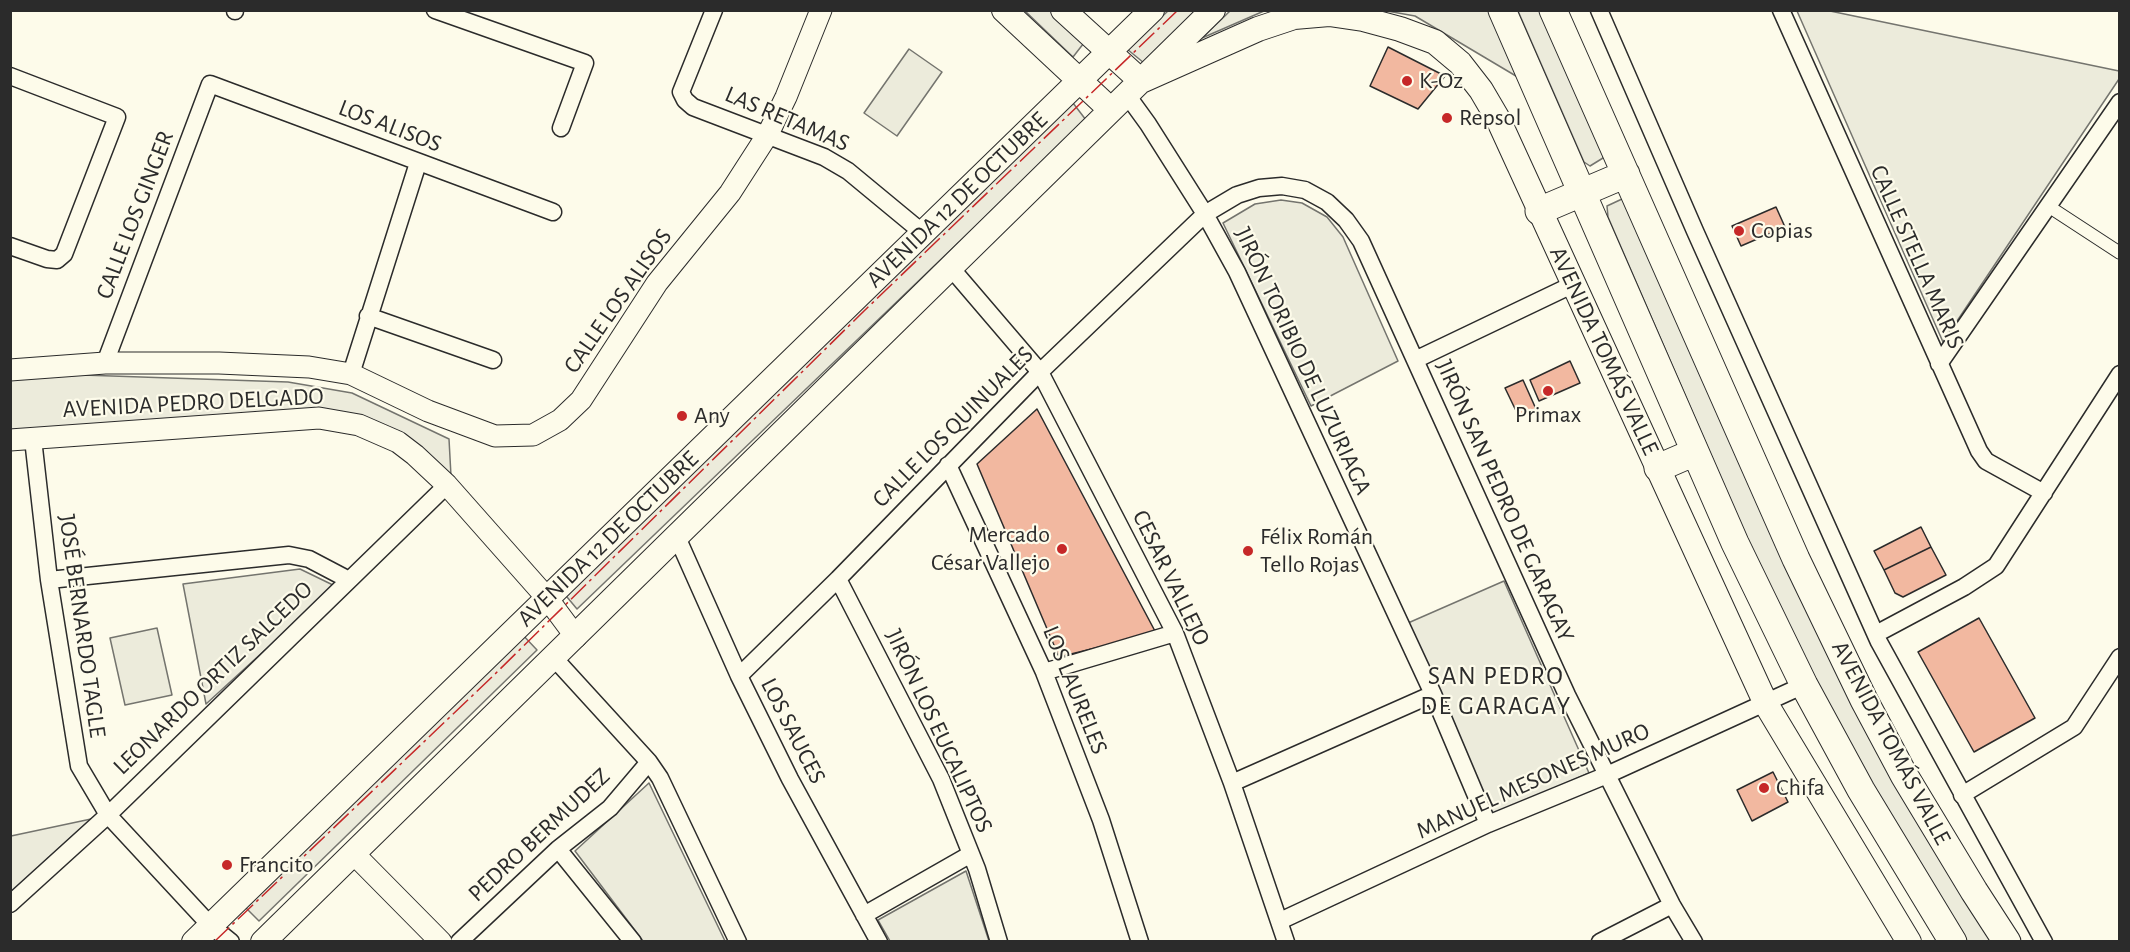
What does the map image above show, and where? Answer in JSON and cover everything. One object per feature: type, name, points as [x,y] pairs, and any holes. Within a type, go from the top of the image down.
[{"type":"main road","points":[[1004,10],[1080,81],[1126,95]]},
{"type":"main road","points":[[1063,10],[1109,51],[1126,95]]},
{"type":"main road","name":"AVENIDA 12 DE OCTUBRE","points":[[202,933],[1152,10]]},
{"type":"main road","name":"AVENIDA 12 DE OCTUBRE","points":[[263,942],[1213,10]]},
{"type":"main road","name":"AVENIDA TOMÁS VALLE","points":[[1502,10],[1735,543],[1804,685],[1861,790],[1953,942]]},
{"type":"main road","name":"AVENIDA TOMÁS VALLE","points":[[1553,10],[1796,559],[1864,700],[1904,775],[2007,942]]},
{"type":"main road","name":"AVENIDA TOMÁS VALLE","points":[[1126,95],[1258,29],[1294,17],[1329,14],[1363,19],[1400,29],[1435,42],[1460,63],[1481,90],[1498,119],[1766,704],[1909,942]]},
{"type":"main road","points":[[1539,211],[1626,174]]},
{"type":"main road","points":[[1658,468],[1695,452]]},
{"type":"street","points":[[435,10],[478,17],[585,63],[561,128]]},
{"type":"street","name":"LAS RETAMAS","points":[[714,10],[681,92],[685,100],[693,106],[824,158],[848,171],[922,233]]},
{"type":"street","name":"CALLE LOS ALISOS","points":[[351,374],[428,411],[495,436],[533,435],[560,420],[581,400],[657,284],[730,193],[768,134],[786,97],[820,10]]},
{"type":"street","name":"AVENIDA TOMÁS VALLE","points":[[1599,10],[1695,231],[1876,634],[2044,942]]},
{"type":"street","name":"CALLE STELLA MARIS","points":[[1781,10],[1979,451],[1986,461],[2044,493]]},
{"type":"street","points":[[10,76],[117,117],[64,254],[57,260],[47,259],[10,246]]},
{"type":"street","name":"LOS ALISOS","points":[[210,84],[553,212]]},
{"type":"street","name":"CALLE LOS GINGER","points":[[105,363],[210,84]]},
{"type":"street","name":"JIRÓN TORIBIO DE LUZURIAGA","points":[[1126,95],[1148,124],[1205,214],[1237,272],[1433,694],[1488,824]]},
{"type":"street","points":[[1940,364],[2120,102]]},
{"type":"street","points":[[351,374],[418,163]]},
{"type":"street","name":"JIRÓN SAN PEDRO DE GARAGAY","points":[[1205,214],[1237,195],[1258,188],[1282,186],[1305,190],[1327,202],[1346,220],[1361,241],[1567,695],[1672,904],[1694,942]]},
{"type":"street","points":[[2048,206],[2120,253]]},
{"type":"street","name":"CALLE LOS QUINUALES","points":[[739,676],[838,579],[1040,372],[1205,214]]},
{"type":"street","name":"CESAR VALLEJO","points":[[951,268],[1040,372],[1175,633],[1233,783],[1281,921],[1286,942]]},
{"type":"street","points":[[1415,360],[1574,284]]},
{"type":"street","points":[[368,316],[493,360]]},
{"type":"street","name":"AVENIDA PEDRO DELGADO","points":[[10,370],[105,363],[219,363],[309,367],[351,374]]},
{"type":"street","points":[[1876,634],[1996,567],[2120,374]]},
{"type":"street","name":"AVENIDA PEDRO DELGADO","points":[[10,440],[307,419],[329,419],[359,425],[398,442],[447,485],[548,598],[576,637]]},
{"type":"street","name":"JOSÉ BERNARDO TAGLE","points":[[33,439],[50,580],[79,766],[108,815],[202,933],[231,942]]},
{"type":"street","name":"LOS LAURELES","points":[[948,465],[1044,672],[1101,820],[1140,942]]},
{"type":"street","name":"LEONARDO ORTIZ SALCEDO","points":[[10,904],[108,815],[447,485]]},
{"type":"street","name":"LOS SAUCES","points":[[677,537],[739,676],[790,779],[879,942]]},
{"type":"street","points":[[50,580],[289,555],[309,559],[349,580]]},
{"type":"street","name":"JIRÓN LOS EUCALIPTOS","points":[[838,579],[941,779],[971,854],[999,942]]},
{"type":"street","points":[[1044,672],[1175,633]]},
{"type":"street","points":[[1962,795],[2074,727],[2120,657]]},
{"type":"street","points":[[554,658],[649,762],[660,778],[738,942]]},
{"type":"street","name":"MANUEL MESONES MURO","points":[[1281,921],[1488,824],[1607,775],[1804,685]]},
{"type":"street","points":[[1233,783],[1433,694]]},
{"type":"street","name":"PEDRO BERMUDEZ","points":[[459,942],[558,849],[610,808],[649,762]]},
{"type":"street","points":[[558,849],[633,942]]},
{"type":"street","points":[[354,854],[441,942]]},
{"type":"street","points":[[864,915],[971,854]]},
{"type":"street","points":[[1600,942],[1672,904]]},
{"type":"shaded area","points":[[1025,11],[1054,11],[1087,39],[1073,57]]},
{"type":"shaded area","points":[[1168,11],[1198,11],[1144,63],[1127,49]]},
{"type":"shaded area","points":[[1230,11],[1264,11],[1202,38]]},
{"type":"shaded area","points":[[1387,11],[1489,11],[1521,79],[1415,16]]},
{"type":"shaded area","points":[[1518,11],[1546,11],[1604,146],[1603,158],[1590,166],[1584,162]]},
{"type":"shaded area","points":[[1797,11],[1830,11],[2119,71],[2119,79],[1943,342]]},
{"type":"shaded area","points":[[909,49],[942,72],[897,136],[864,113]]},
{"type":"shaded area","points":[[1073,103],[1086,120],[577,609],[562,591]]},
{"type":"shaded area","points":[[1622,199],[1628,202],[1999,941],[1967,941],[1858,766],[1781,617],[1608,217],[1607,206]]},
{"type":"shaded area","points":[[1281,200],[1302,203],[1327,217],[1343,237],[1398,361],[1311,406],[1223,223],[1255,204]]},
{"type":"shaded area","points":[[53,374],[288,382],[352,393],[449,439],[451,476],[327,411],[11,430],[11,378]]},
{"type":"shaded area","points":[[300,569],[335,586],[206,704],[183,584]]},
{"type":"shaded area","points":[[1504,581],[1589,773],[1493,815],[1408,623]]},
{"type":"shaded area","points":[[157,628],[172,695],[125,705],[110,638]]},
{"type":"shaded area","points":[[520,632],[537,650],[259,921],[238,900]]},
{"type":"shaded area","points":[[649,783],[725,941],[643,941],[575,851]]},
{"type":"shaded area","points":[[91,819],[11,892],[11,836]]},
{"type":"shaded area","points":[[966,871],[989,941],[890,941],[878,920]]},
{"type":"building","name":"K-Oz","points":[[1388,47],[1445,76],[1418,109],[1370,86]]},
{"type":"building","points":[[1776,207],[1785,227],[1741,246],[1732,226]]},
{"type":"building","points":[[1570,361],[1580,383],[1539,401],[1530,380]]},
{"type":"building","points":[[1523,380],[1536,409],[1519,417],[1505,388]]},
{"type":"building","name":"Mercado César Vallejo","points":[[1037,409],[1156,633],[1059,657],[977,464]]},
{"type":"building","points":[[1921,527],[1931,547],[1884,570],[1874,551]]},
{"type":"building","points":[[1931,547],[1946,575],[1903,597],[1895,593],[1884,570]]},
{"type":"building","points":[[1979,618],[2035,718],[1974,752],[1918,652]]},
{"type":"building","points":[[1773,772],[1788,802],[1752,821],[1737,790]]},
{"type":"power","points":[[214,942],[493,676],[864,311],[1178,10]]},
{"type":"place","name":"K-Oz","points":[[1407,81]]},
{"type":"place","name":"Repsol","points":[[1447,118]]},
{"type":"place","name":"Copias","points":[[1739,231]]},
{"type":"place","name":"Primax","points":[[1548,391]]},
{"type":"place","name":"Any","points":[[682,416]]},
{"type":"place","name":"Mercado César Vallejo","points":[[1062,549]]},
{"type":"place","name":"Félix Román Tello Rojas","points":[[1248,551]]},
{"type":"place","name":"Chifa","points":[[1764,788]]},
{"type":"place","name":"Francito","points":[[227,865]]},
{"type":"district","name":"SAN PEDRO DE GARAGAY","points":[[1496,691]]}]
